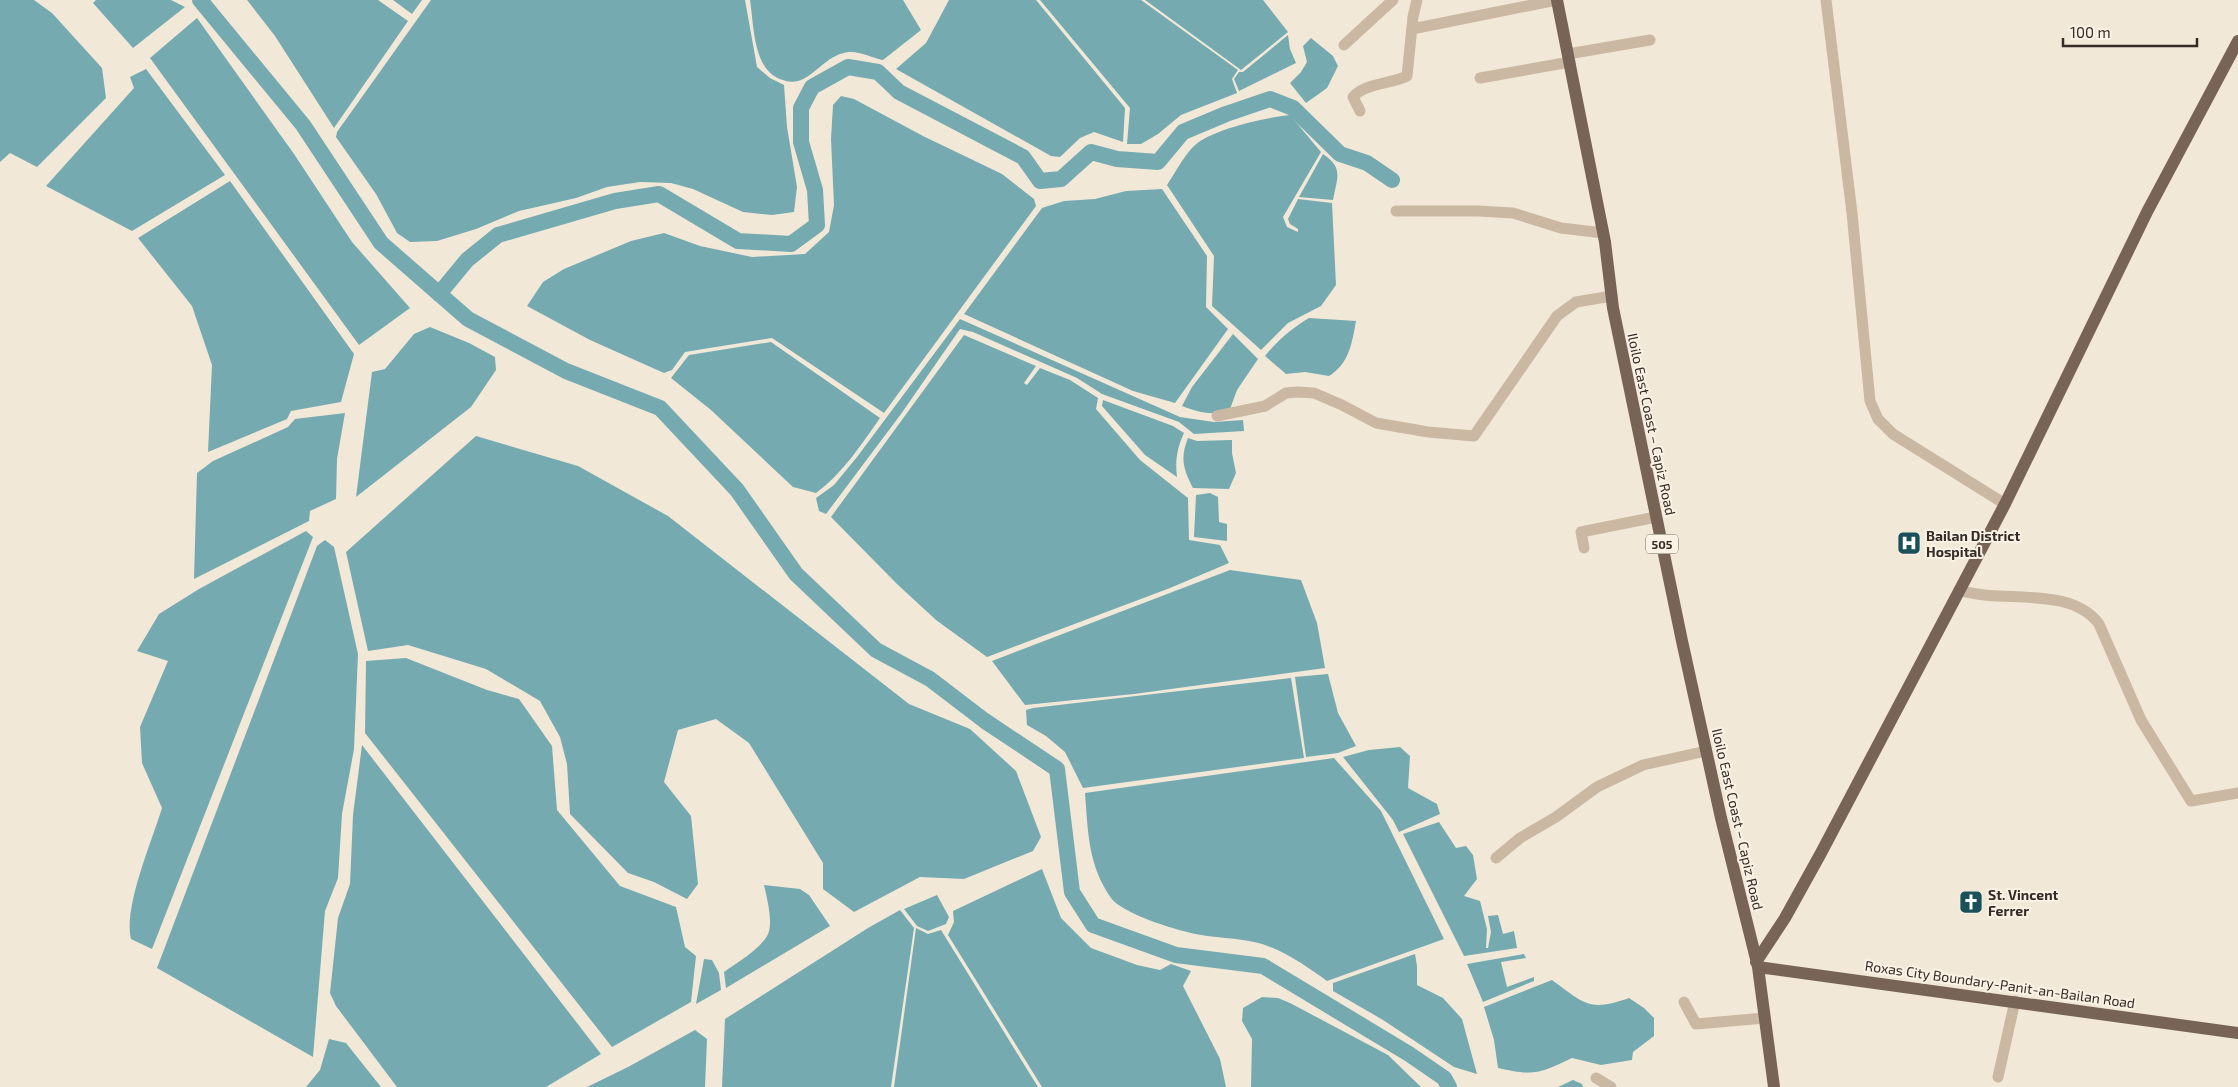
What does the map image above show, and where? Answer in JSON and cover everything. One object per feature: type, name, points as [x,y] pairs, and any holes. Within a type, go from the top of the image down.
[{"type":"main road","name":"Iloilo East Coast – Capiz Road","points":[[1557,0],[1603,233],[1612,296],[1656,517],[1706,751],[1757,964],[1774,1087]]},
{"type":"main road","points":[[1757,964],[1821,853],[2004,504],[2147,212],[2238,41]]},
{"type":"main road","name":"Roxas City Boundary-Panit-an-Bailan Road","points":[[1757,964],[2238,1033]]},
{"type":"street","points":[[1344,44],[1393,0]]},
{"type":"street","points":[[1360,111],[1353,97],[1358,91],[1395,82],[1407,76],[1417,0]]},
{"type":"street","points":[[1412,29],[1557,0]]},
{"type":"street","points":[[1826,0],[1852,213],[1870,401],[1878,419],[1893,434],[2004,504]]},
{"type":"street","points":[[1480,78],[1650,40]]},
{"type":"street","points":[[1396,211],[1514,213],[1561,228],[1603,233]]},
{"type":"street","points":[[1217,416],[1265,406],[1286,393],[1314,393],[1376,423],[1428,432],[1474,436],[1557,316],[1576,302],[1612,296]]},
{"type":"street","points":[[1584,548],[1581,532],[1656,517]]},
{"type":"street","points":[[1959,590],[1989,597],[2017,597],[2065,602],[2092,614],[2099,624],[2141,720],[2191,801],[2238,793]]},
{"type":"street","points":[[1496,858],[1520,838],[1556,816],[1597,786],[1642,765],[1706,751]]},
{"type":"street","points":[[1998,1077],[2015,1001]]},
{"type":"street","points":[[1684,1002],[1696,1024],[1765,1018]]},
{"type":"street","points":[[1596,1078],[1611,1087]]},
{"type":"water","points":[[0,0],[34,0],[52,13],[102,68],[106,98],[37,167],[10,153],[0,162]]},
{"type":"water","points":[[96,0],[171,0],[185,7],[133,48],[93,3]]},
{"type":"water","points":[[247,0],[378,0],[408,21],[334,128],[275,36]]},
{"type":"water","points":[[393,0],[422,0],[412,14]]},
{"type":"water","points":[[431,0],[745,0],[757,67],[770,78],[784,85],[787,127],[797,187],[794,212],[772,215],[743,212],[693,189],[671,183],[640,182],[607,187],[576,198],[519,211],[476,229],[437,241],[410,242],[397,233],[376,194],[336,137],[337,132]]},
{"type":"water","points":[[750,0],[903,0],[921,30],[883,60],[857,53],[842,53],[830,59],[809,76],[797,81],[789,81],[771,74],[764,66],[756,45]]},
{"type":"water","points":[[949,0],[1036,0],[1125,108],[1123,142],[1094,132],[1080,138],[1060,157],[1051,156],[896,69],[926,43]]},
{"type":"water","points":[[1040,0],[1141,0],[1238,70],[1232,79],[1237,93],[1181,115],[1158,134],[1141,144],[1127,144],[1130,108]]},
{"type":"water","points":[[1145,0],[1263,0],[1288,32],[1241,70]]},
{"type":"water","points":[[197,18],[294,154],[352,242],[410,308],[359,345],[150,58]]},
{"type":"water","points":[[1288,35],[1290,49],[1296,63],[1239,91],[1234,79],[1239,72],[1243,72]]},
{"type":"water","points":[[1311,38],[1333,56],[1338,66],[1327,88],[1306,103],[1290,83],[1301,72],[1307,62],[1303,46]]},
{"type":"water","points":[[146,69],[225,175],[132,231],[46,186],[134,88],[130,77]]},
{"type":"water","points":[[841,96],[854,99],[923,136],[1002,174],[1034,199],[1036,206],[884,413],[772,338],[685,352],[672,370],[664,373],[590,340],[527,306],[543,282],[564,269],[631,241],[664,233],[700,246],[752,257],[805,254],[829,232],[834,205],[831,139],[833,105]]},
{"type":"water","points":[[1290,115],[1321,152],[1283,217],[1287,227],[1298,232],[1298,229],[1290,224],[1288,219],[1298,199],[1332,203],[1336,285],[1321,306],[1288,323],[1261,350],[1212,306],[1214,256],[1167,185],[1186,155],[1202,140],[1239,125]]},
{"type":"water","points":[[1323,154],[1330,159],[1336,169],[1337,179],[1333,200],[1299,197]]},
{"type":"water","points":[[230,181],[354,354],[341,402],[291,411],[287,419],[208,452],[212,365],[192,306],[138,238]]},
{"type":"water","points":[[1162,189],[1207,256],[1206,307],[1228,329],[1175,403],[1133,391],[964,314],[1042,208],[1064,201],[1095,199],[1126,191]]},
{"type":"water","points":[[1309,318],[1356,321],[1351,345],[1345,359],[1336,371],[1329,376],[1305,372],[1286,374],[1265,356],[1285,335]]},
{"type":"water","points":[[960,319],[1180,417],[1214,422],[1243,420],[1244,431],[1194,434],[1179,422],[1102,394],[1077,378],[973,332],[960,329],[901,414],[826,514],[819,511],[816,498],[834,485],[857,457]]},
{"type":"water","points":[[430,327],[469,343],[495,357],[496,370],[471,407],[356,497],[372,372],[385,369],[414,334]]},
{"type":"water","points":[[1233,334],[1258,359],[1237,390],[1230,409],[1211,413],[1200,412],[1182,406],[1192,387]]},
{"type":"water","points":[[964,335],[1036,366],[1024,383],[1027,385],[1040,368],[1070,380],[1098,398],[1096,409],[1140,460],[1188,498],[1189,540],[1220,545],[1229,563],[1170,588],[987,657],[936,620],[897,584],[831,517]]},
{"type":"water","points":[[771,342],[880,418],[843,468],[816,493],[793,487],[711,410],[671,378],[689,355]]},
{"type":"water","points":[[1103,400],[1173,426],[1184,433],[1177,455],[1177,477],[1145,455],[1102,406]]},
{"type":"water","points":[[345,413],[337,459],[336,499],[310,511],[309,521],[194,579],[197,473],[213,461],[288,427],[295,419]]},
{"type":"water","points":[[476,436],[578,466],[668,516],[909,704],[970,729],[1016,771],[1041,837],[1033,851],[964,879],[920,877],[854,912],[823,889],[823,863],[749,743],[716,719],[678,730],[664,782],[691,816],[698,884],[687,899],[654,882],[628,873],[570,814],[567,764],[560,737],[540,701],[486,669],[408,645],[368,651],[346,552]]},
{"type":"water","points":[[1188,438],[1197,441],[1232,440],[1232,453],[1236,473],[1229,489],[1193,488],[1187,475],[1183,458]]},
{"type":"water","points":[[1210,493],[1218,497],[1219,522],[1227,524],[1227,541],[1194,537],[1196,495]]},
{"type":"water","points":[[306,531],[313,537],[152,949],[131,939],[130,926],[131,910],[140,874],[162,808],[142,763],[140,727],[168,661],[137,651],[159,614],[199,589]]},
{"type":"water","points":[[325,540],[334,547],[358,654],[354,749],[342,814],[338,878],[325,911],[313,1057],[157,968],[317,546]]},
{"type":"water","points":[[1230,570],[1301,580],[1317,623],[1325,668],[1134,694],[1025,705],[992,661]]},
{"type":"water","points":[[406,658],[487,690],[519,699],[552,746],[557,810],[620,886],[676,907],[685,947],[696,956],[691,1002],[612,1047],[365,733],[366,661]]},
{"type":"water","points":[[1328,674],[1338,713],[1356,746],[1338,753],[1306,757],[1295,677]]},
{"type":"water","points":[[1291,678],[1304,758],[1083,788],[1065,752],[1046,736],[1027,725],[1026,710],[1033,708]]},
{"type":"water","points":[[362,745],[601,1054],[546,1087],[397,1087],[336,1006],[330,993],[338,918],[350,884],[353,815]]},
{"type":"water","points":[[1400,747],[1410,756],[1408,788],[1437,804],[1440,814],[1399,832],[1393,820],[1343,757],[1369,750]]},
{"type":"water","points":[[1334,758],[1381,811],[1444,939],[1327,981],[1292,958],[1263,944],[1192,933],[1139,916],[1117,904],[1103,886],[1090,848],[1085,793]]},
{"type":"water","points":[[1439,822],[1456,848],[1466,846],[1473,855],[1477,879],[1464,896],[1480,901],[1487,929],[1486,948],[1488,948],[1491,932],[1488,916],[1498,915],[1503,934],[1514,931],[1517,948],[1464,956],[1403,834]]},
{"type":"water","points":[[1042,869],[1061,918],[1091,948],[1137,965],[1160,970],[1171,964],[1191,971],[1183,986],[1220,1059],[1226,1087],[1042,1087],[948,935],[954,922],[953,911]]},
{"type":"water","points":[[764,885],[800,889],[809,895],[830,926],[726,988],[724,972],[758,947],[769,931],[769,911]]},
{"type":"water","points":[[937,895],[949,917],[946,924],[928,931],[917,926],[904,909]]},
{"type":"water","points":[[900,910],[914,928],[891,1087],[722,1087],[725,1019],[868,928]]},
{"type":"water","points":[[916,928],[928,934],[941,930],[1038,1087],[894,1087]]},
{"type":"water","points":[[1415,954],[1417,985],[1443,998],[1462,1019],[1477,1074],[1454,1067],[1383,1020],[1333,991],[1333,983]]},
{"type":"water","points":[[1524,954],[1526,958],[1501,962],[1507,987],[1534,977],[1534,981],[1483,1002],[1467,964]]},
{"type":"water","points":[[704,959],[712,960],[719,973],[721,990],[696,1004]]},
{"type":"water","points":[[1552,980],[1580,1000],[1596,1005],[1629,998],[1644,1008],[1654,1018],[1654,1036],[1633,1052],[1632,1060],[1601,1065],[1572,1058],[1543,1070],[1528,1073],[1498,1068],[1494,1040],[1484,1007]]},
{"type":"water","points":[[1262,997],[1278,998],[1290,1003],[1388,1055],[1421,1087],[1251,1087],[1252,1039],[1242,1021],[1243,1008]]},
{"type":"water","points":[[695,1030],[707,1039],[705,1087],[587,1087],[628,1067]]},
{"type":"water","points":[[329,1039],[346,1043],[381,1087],[306,1087],[320,1070]]},
{"type":"water","points":[[1573,1080],[1582,1084],[1583,1087],[1558,1087]]},
{"type":"waterway","points":[[200,0],[303,125],[381,243],[468,319],[566,371],[660,408],[737,490],[796,574],[876,650],[930,679],[985,721],[1057,769],[1072,892],[1093,925],[1176,955],[1263,966],[1409,1054],[1444,1078],[1449,1087]]},
{"type":"waterway","points":[[439,294],[467,260],[498,235],[615,201],[659,194],[738,241],[791,244],[817,225],[815,190],[801,142],[801,108],[812,87],[848,67],[878,72],[899,92],[1023,157],[1040,181],[1061,179],[1091,152],[1117,159],[1158,162],[1183,132],[1226,114],[1270,99],[1293,108],[1340,154],[1367,163],[1392,180]]},
{"type":"place","name":"Bailan District Hospital","points":[[1909,543]]},
{"type":"place","name":"St. Vincent Ferrer","points":[[1971,902]]}]
